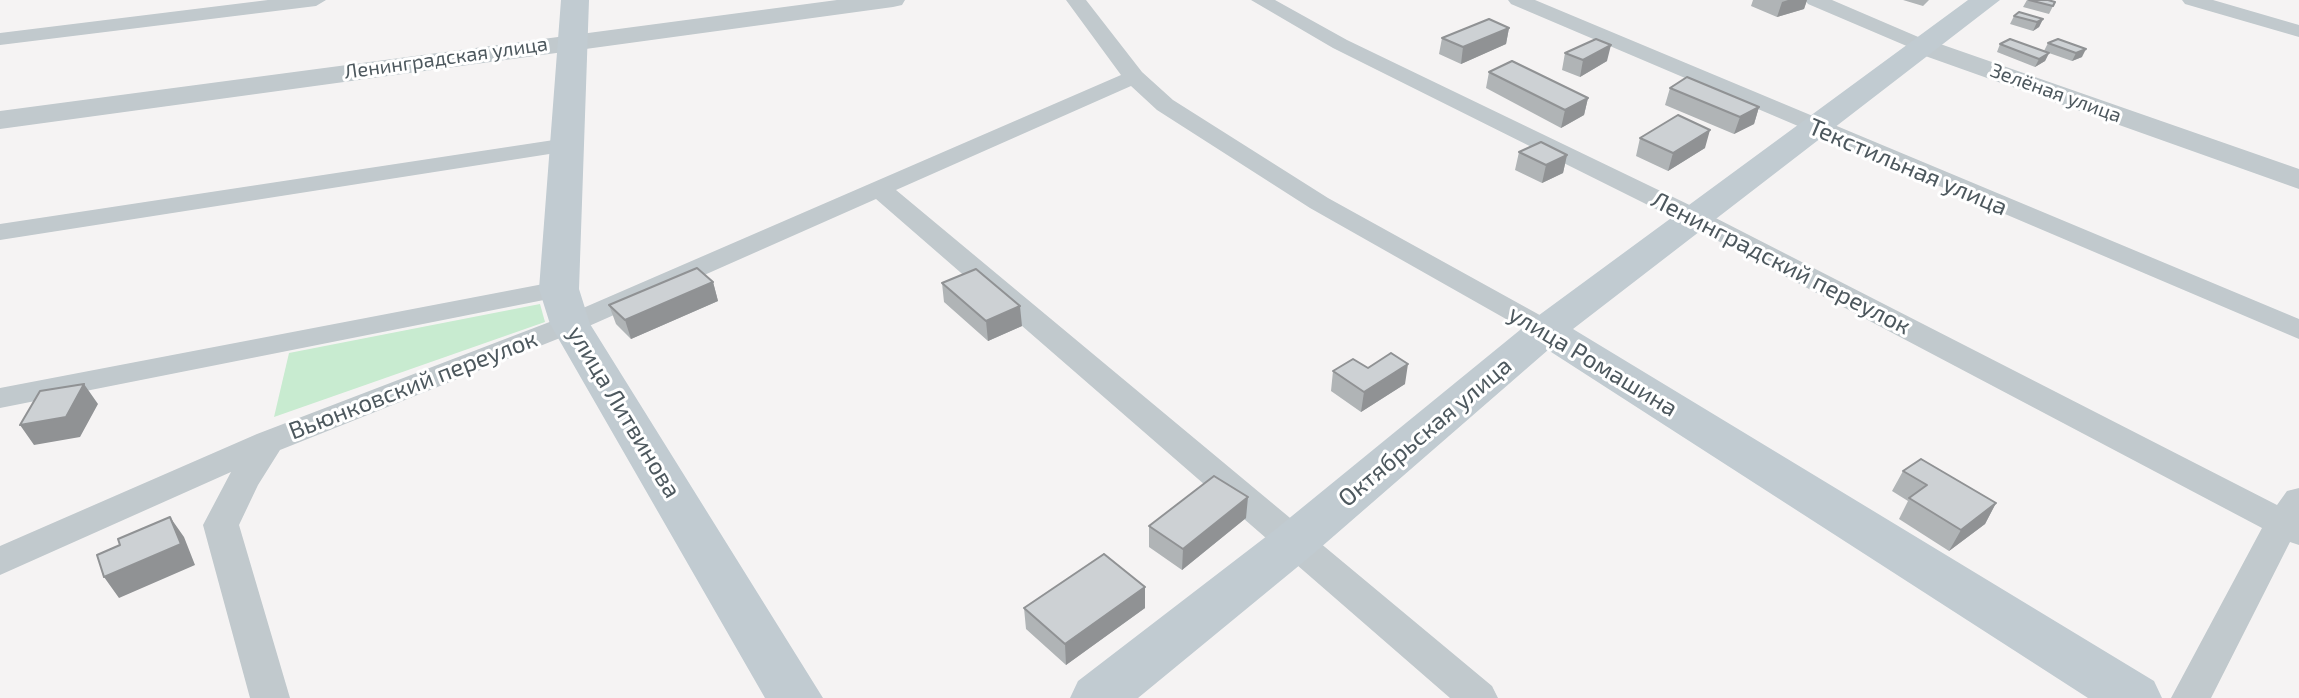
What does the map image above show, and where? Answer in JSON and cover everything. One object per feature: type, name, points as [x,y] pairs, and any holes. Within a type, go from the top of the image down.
[{"type":"main road","name":"Октябрьская улица","points":[[1098,698],[1294,542],[1546,330],[1986,0]]},
{"type":"main road","points":[[564,306],[567,145],[575,20]]},
{"type":"main road","name":"улица Литвинова","points":[[564,306],[795,698]]},
{"type":"main road","name":"улица Ромашина","points":[[1546,330],[2134,698]]},
{"type":"street","points":[[0,39],[316,0]]},
{"type":"street","name":"Ленинградская улица","points":[[0,120],[575,20],[893,0]]},
{"type":"street","name":"улица Ромашина","points":[[1076,0],[1134,77],[1165,105],[1319,203],[1546,330]]},
{"type":"street","name":"Ленинградский переулок","points":[[1261,0],[1340,44],[1693,217],[2293,519]]},
{"type":"street","name":"Текстильная улица","points":[[1518,0],[2299,330]]},
{"type":"street","name":"Зелёная улица","points":[[1815,0],[1923,46],[2299,180]]},
{"type":"street","points":[[2192,0],[2299,31]]},
{"type":"street","name":"Вьюнковский переулок","points":[[0,561],[564,306],[879,189],[1134,77]]},
{"type":"street","points":[[0,232],[567,145]]},
{"type":"street","points":[[879,189],[1478,698]]},
{"type":"street","points":[[0,398],[564,306]]},
{"type":"street","points":[[269,442],[242,482],[221,525],[270,698]]},
{"type":"street","points":[[2191,698],[2293,519]]},
{"type":"green space","points":[[540,304],[545,322],[274,417],[289,353]]},
{"type":"building","points":[[2029,0],[2048,0],[2055,2],[2053,6]]},
{"type":"building","points":[[2019,12],[2043,19],[2037,22],[2014,16]]},
{"type":"building","points":[[1489,19],[1509,28],[1463,47],[1442,38]]},
{"type":"building","points":[[1596,39],[1611,45],[1583,60],[1565,53]]},
{"type":"building","points":[[2010,39],[2049,53],[2039,59],[2000,44]]},
{"type":"building","points":[[2058,39],[2086,49],[2076,53],[2048,43]]},
{"type":"building","points":[[1512,61],[1588,98],[1565,110],[1489,72]]},
{"type":"building","points":[[1687,77],[1759,107],[1740,117],[1670,88]]},
{"type":"building","points":[[1678,115],[1710,130],[1673,153],[1640,138]]},
{"type":"building","points":[[1541,142],[1567,155],[1546,165],[1519,152]]},
{"type":"building","points":[[697,268],[713,282],[625,320],[609,305]]},
{"type":"building","points":[[976,269],[1020,306],[986,321],[942,283]]},
{"type":"building","points":[[1391,353],[1408,364],[1364,392],[1333,371],[1353,359],[1368,368]]},
{"type":"building","points":[[84,384],[66,417],[20,425],[40,391]]},
{"type":"building","points":[[1921,459],[1996,503],[1961,530],[1909,498],[1927,485],[1903,471]]},
{"type":"building","points":[[1214,476],[1248,497],[1183,549],[1149,526]]},
{"type":"building","points":[[170,517],[181,544],[104,577],[97,555],[120,545],[118,539]]},
{"type":"building","points":[[1104,554],[1145,587],[1065,644],[1024,608]]}]
